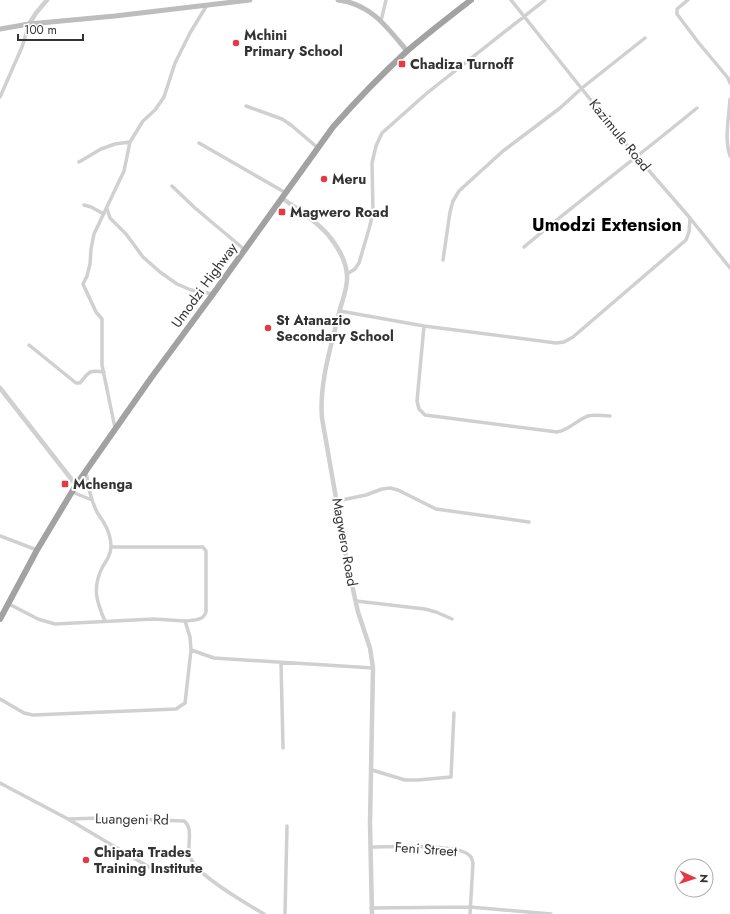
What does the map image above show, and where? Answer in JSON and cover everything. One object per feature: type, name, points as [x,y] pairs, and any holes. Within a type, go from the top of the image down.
[{"type":"highway","name":"Umodzi Highway","points":[[0,619],[37,550],[85,471],[318,148],[353,105],[408,51],[471,0]]},
{"type":"main road","points":[[0,29],[30,24],[115,16],[250,0]]},
{"type":"main road","points":[[338,0],[344,0],[372,12],[382,21],[408,51]]},
{"type":"street","points":[[0,97],[22,47],[30,24],[36,13],[47,0]]},
{"type":"street","points":[[382,21],[386,0]]},
{"type":"street","name":"Kazimule Road","points":[[511,0],[730,268]]},
{"type":"street","points":[[347,274],[355,269],[359,263],[370,229],[373,213],[372,163],[376,146],[382,133],[427,94],[545,0]]},
{"type":"street","points":[[688,0],[676,9],[677,14],[728,78],[730,83]]},
{"type":"street","points":[[115,428],[101,352],[102,319],[96,312],[83,284],[90,264],[90,249],[94,234],[124,171],[130,142],[143,121],[155,110],[164,97],[175,63],[207,4]]},
{"type":"street","points":[[443,260],[450,212],[453,201],[459,191],[503,151],[560,108],[582,88],[645,38]]},
{"type":"street","points":[[730,99],[727,141],[730,156]]},
{"type":"street","points":[[246,106],[282,119],[292,125],[318,148]]},
{"type":"street","points":[[524,247],[564,213],[638,157],[697,108]]},
{"type":"street","points":[[79,162],[101,149],[115,144],[130,142]]},
{"type":"street","points":[[199,143],[284,196]]},
{"type":"street","points":[[172,186],[195,208],[245,250]]},
{"type":"street","name":"Magwero Road","points":[[284,196],[330,237],[341,254],[347,274],[346,290],[323,383],[321,401],[322,418],[356,601],[370,648],[373,668],[370,847],[372,914]]},
{"type":"street","points":[[84,205],[104,214]]},
{"type":"street","points":[[107,209],[110,218],[126,234],[143,258],[160,272],[177,284],[191,290],[214,294]]},
{"type":"street","points":[[340,311],[424,326],[556,343],[564,342],[573,337],[686,240],[689,232],[690,218]]},
{"type":"street","points":[[424,326],[417,401],[419,409],[425,415],[557,432],[562,431],[588,416],[610,416]]},
{"type":"street","points":[[29,345],[76,383],[80,383],[92,370],[104,372]]},
{"type":"street","points":[[0,388],[76,485]]},
{"type":"street","points":[[85,471],[92,500],[97,512],[105,524],[111,547],[97,586],[96,595],[105,621]]},
{"type":"street","points":[[337,501],[366,496],[382,489],[390,488],[398,490],[436,508],[529,522]]},
{"type":"street","points":[[72,492],[92,500]]},
{"type":"street","points":[[0,536],[37,550]]},
{"type":"street","points":[[9,604],[38,619],[55,624],[154,619],[185,621],[201,619],[205,616],[206,551],[203,547],[111,547]]},
{"type":"street","points":[[356,601],[425,609],[452,619]]},
{"type":"street","points":[[0,699],[24,713],[33,715],[176,709],[185,704],[191,650],[190,637],[185,621]]},
{"type":"street","points":[[191,650],[214,658],[373,668]]},
{"type":"street","points":[[281,662],[283,748]]},
{"type":"street","points":[[372,770],[405,780],[451,777],[454,713]]},
{"type":"street","name":"Luangeni Rd","points":[[0,783],[68,819],[149,867]]},
{"type":"street","name":"Luangeni Rd","points":[[68,819],[109,818],[184,821],[188,828],[189,856],[196,867],[222,887],[264,914]]},
{"type":"street","points":[[285,914],[287,826]]},
{"type":"street","name":"Feni Street","points":[[370,847],[445,848],[468,854],[472,858],[473,863],[470,914]]},
{"type":"street","points":[[371,908],[470,907],[551,914]]},
{"type":"place","name":"Mchini Primary School","points":[[236,43]]},
{"type":"place","name":"Chadiza Turnoff","points":[[402,64]]},
{"type":"place","name":"Meru","points":[[324,179]]},
{"type":"place","name":"Magwero Road","points":[[282,212]]},
{"type":"place","name":"St Atanazio Secondary School","points":[[268,328]]},
{"type":"place","name":"Mchenga","points":[[65,484]]},
{"type":"place","name":"Chipata Trades Training Institute","points":[[86,860]]},
{"type":"district","name":"Umodzi Extension","points":[[607,225]]}]
